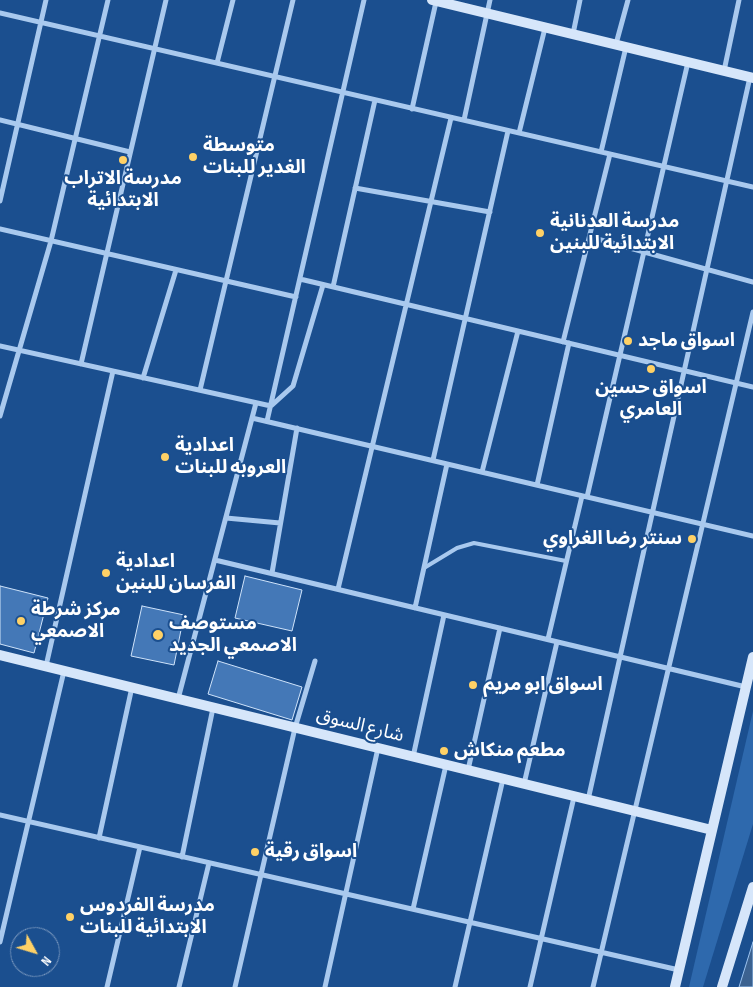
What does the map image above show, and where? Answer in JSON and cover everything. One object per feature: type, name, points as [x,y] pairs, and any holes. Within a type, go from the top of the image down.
[{"type":"street","points":[[0,201],[46,0]]},
{"type":"street","points":[[0,416],[51,241],[108,0]]},
{"type":"street","points":[[80,364],[166,0]]},
{"type":"street","points":[[217,64],[233,0]]},
{"type":"street","points":[[200,390],[293,0]]},
{"type":"street","points":[[267,421],[364,0]]},
{"type":"street","points":[[464,120],[490,0]]},
{"type":"street","points":[[573,34],[580,0]]},
{"type":"street","points":[[601,152],[628,0]]},
{"type":"street","points":[[724,71],[739,0]]},
{"type":"street","points":[[412,109],[434,1],[752,77],[726,181],[588,800]]},
{"type":"street","points":[[0,13],[753,188]]},
{"type":"street","points":[[519,133],[545,28]]},
{"type":"street","points":[[548,639],[566,561],[621,356],[688,62]]},
{"type":"street","points":[[333,287],[375,100]]},
{"type":"street","points":[[338,589],[451,118]]},
{"type":"street","points":[[0,120],[130,152]]},
{"type":"street","points":[[433,460],[508,131]]},
{"type":"street","points":[[537,485],[566,343],[610,154]]},
{"type":"street","points":[[355,188],[490,212]]},
{"type":"street","points":[[0,230],[296,297]]},
{"type":"street","points":[[590,236],[753,282]]},
{"type":"street","points":[[143,378],[176,270]]},
{"type":"street","points":[[300,279],[753,387]]},
{"type":"street","points":[[271,406],[293,386],[323,285]]},
{"type":"street","points":[[593,987],[753,312]]},
{"type":"street","points":[[482,472],[518,331]]},
{"type":"street","points":[[0,346],[271,406]]},
{"type":"street","points":[[46,666],[113,371]]},
{"type":"street","points":[[178,699],[256,403]]},
{"type":"street","points":[[252,418],[753,536]]},
{"type":"street","points":[[272,574],[297,428]]},
{"type":"street","points":[[415,608],[447,464]]},
{"type":"street","points":[[226,518],[280,523]]},
{"type":"street","points":[[215,560],[746,687]]},
{"type":"street","points":[[413,757],[444,615]]},
{"type":"street","points":[[468,770],[500,628]]},
{"type":"street","points":[[524,784],[557,642]]},
{"type":"street","name":"شارع السوق","points":[[0,655],[712,830]]},
{"type":"street","points":[[675,987],[753,656]]},
{"type":"street","points":[[235,987],[295,728],[316,661]]},
{"type":"street","points":[[0,942],[64,671]]},
{"type":"street","points":[[99,838],[132,687]]},
{"type":"street","points":[[182,856],[213,708]]},
{"type":"street","points":[[325,987],[378,748]]},
{"type":"street","points":[[412,909],[446,765]]},
{"type":"street","points":[[455,987],[503,779]]},
{"type":"street","points":[[530,987],[574,796]]},
{"type":"street","points":[[0,815],[679,970]]},
{"type":"street","points":[[107,987],[140,847]]},
{"type":"street","points":[[179,987],[209,863]]},
{"type":"street","points":[[722,987],[753,887]]},
{"type":"lane","points":[[424,569],[457,548],[474,543],[566,561]]},
{"type":"shaded area","points":[[753,711],[753,824],[703,987],[689,987]]},
{"type":"shaded area","points":[[753,942],[753,987],[739,987]]},
{"type":"building","points":[[245,576],[302,590],[292,631],[235,618]]},
{"type":"building","name":"مركز شرطة الاصمعي","points":[[0,586],[48,598],[34,653],[0,644]]},
{"type":"building","name":"مستوصف الاصمعي الجديد","points":[[142,606],[184,615],[174,665],[131,656]]},
{"type":"building","points":[[218,661],[302,687],[292,720],[208,694]]},
{"type":"place","name":"متوسطة الغدير للبنات","points":[[193,157]]},
{"type":"place","name":"مدرسة الاتراب الابتدائية","points":[[123,160]]},
{"type":"place","name":"مدرسة العدنانية الابتدائية للبنين","points":[[540,233]]},
{"type":"place","name":"اسواق ماجد","points":[[628,341]]},
{"type":"place","name":"اسواق حسين العامري","points":[[651,369]]},
{"type":"place","name":"اعدادية العروبه للبنات","points":[[165,457]]},
{"type":"place","name":"سنتر رضا الغراوي","points":[[692,539]]},
{"type":"place","name":"اعدادية الفرسان للبنين","points":[[106,573]]},
{"type":"place","name":"مركز شرطة الاصمعي","points":[[21,621]]},
{"type":"place","name":"مستوصف الاصمعي الجديد","points":[[158,635]]},
{"type":"place","name":"اسواق ابو مريم","points":[[473,685]]},
{"type":"place","name":"مطعم منكاش","points":[[444,751]]},
{"type":"place","name":"اسواق رقية","points":[[255,852]]},
{"type":"place","name":"مدرسة الفردوس الابتدائية للبنات","points":[[70,917]]}]
